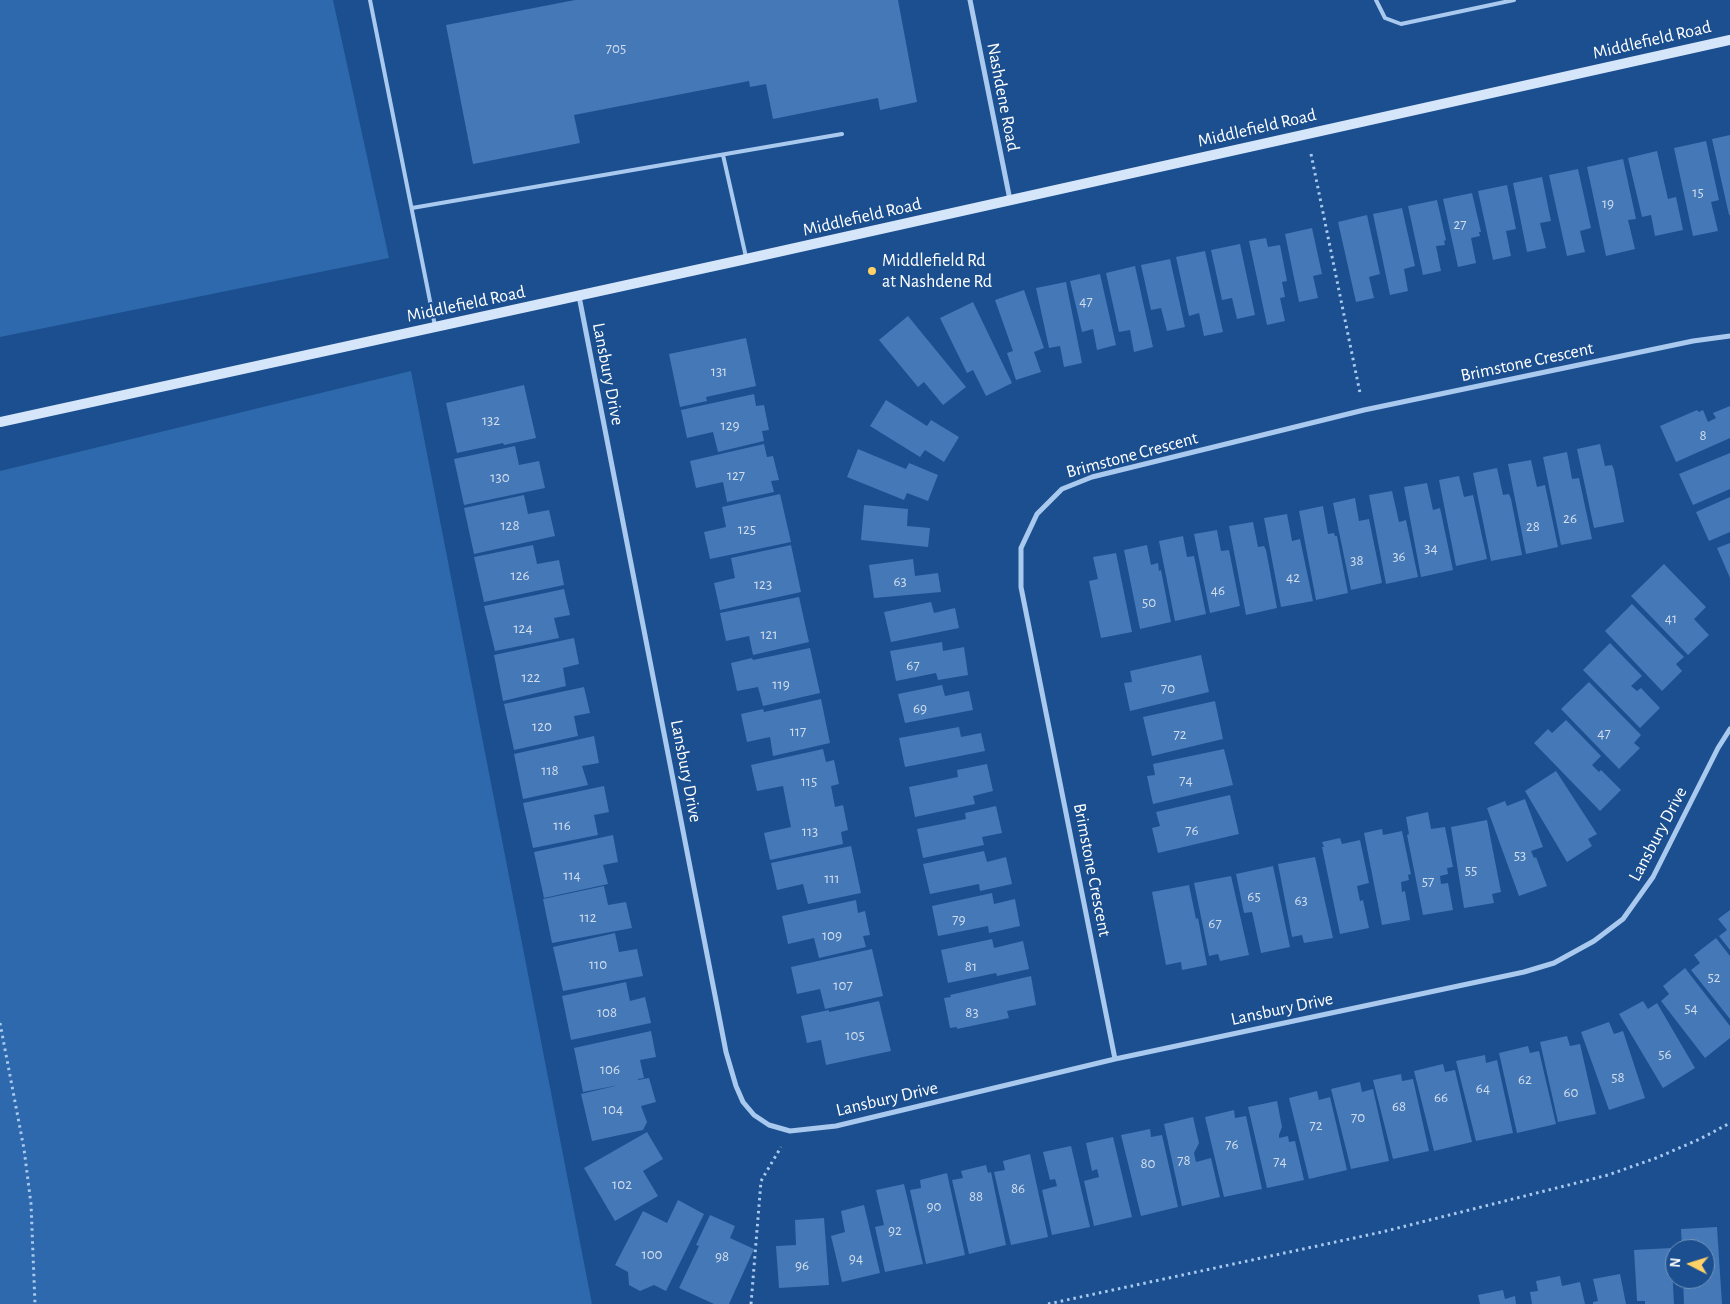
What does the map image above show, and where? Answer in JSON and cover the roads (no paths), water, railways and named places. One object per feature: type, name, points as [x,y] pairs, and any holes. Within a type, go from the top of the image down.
[{"type":"main road","name":"Middlefield Road","points":[[0,422],[435,328],[1730,40]]},
{"type":"street","name":"Nashdene Road","points":[[970,0],[1010,200]]},
{"type":"street","name":"Lansbury Drive","points":[[579,296],[726,1052],[742,1102],[754,1115],[769,1125],[790,1131],[836,1126],[1115,1059],[1524,972],[1554,963],[1594,941],[1623,919],[1653,878],[1718,748],[1730,729]]},
{"type":"street","name":"Brimstone Crescent","points":[[1115,1059],[1021,587],[1021,548],[1038,514],[1062,489],[1092,477],[1364,410],[1692,341],[1730,336]]},
{"type":"lane","points":[[370,0],[435,328]]},
{"type":"lane","points":[[1376,0],[1385,18],[1401,24],[1514,0]]},
{"type":"lane","points":[[412,208],[842,134]]},
{"type":"lane","points":[[723,154],[746,259]]},
{"type":"place","name":"Middlefield Rd at Nashdene Rd","points":[[872,271]]}]
